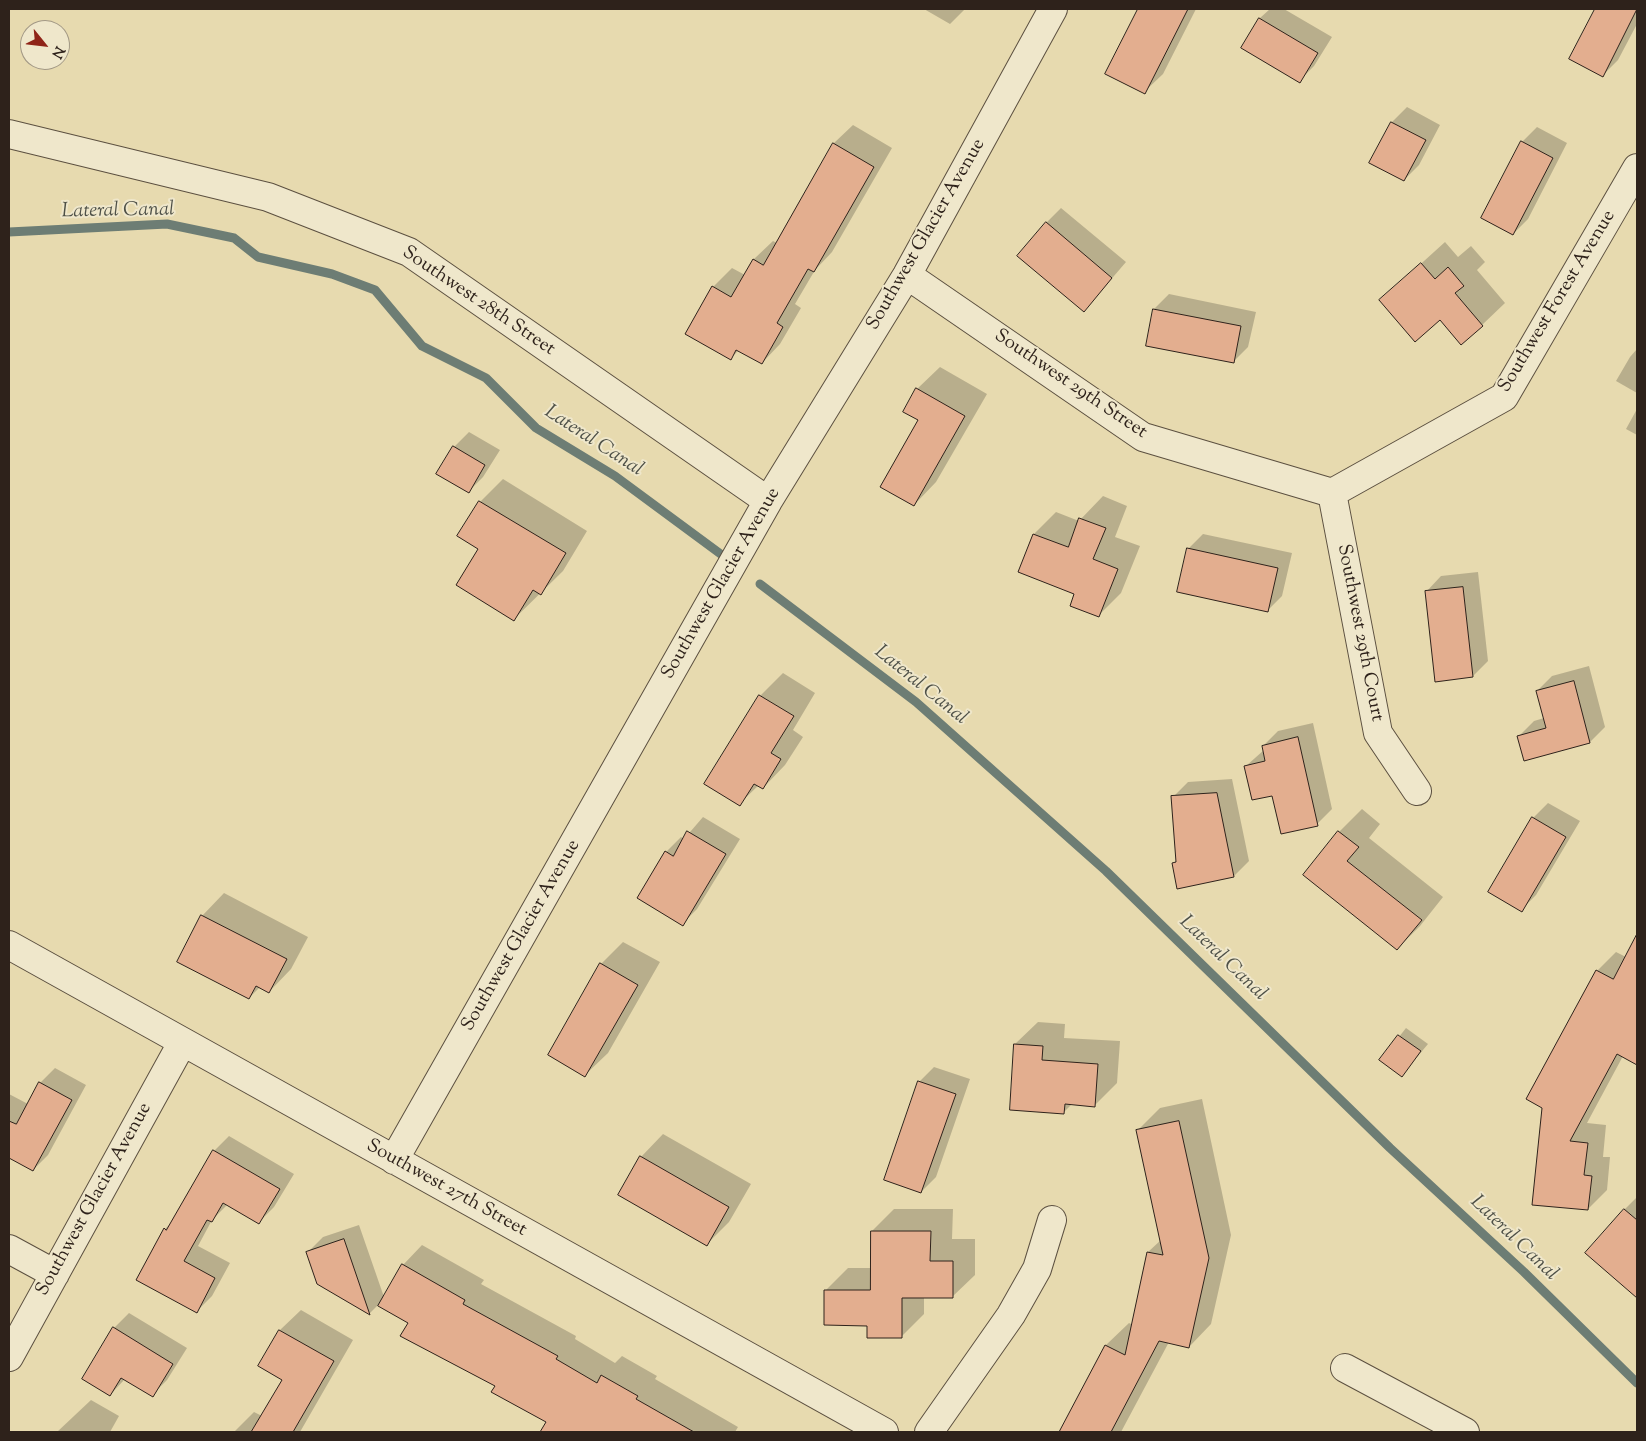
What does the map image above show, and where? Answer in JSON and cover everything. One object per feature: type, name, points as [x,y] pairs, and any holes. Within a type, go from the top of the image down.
[{"type":"street","name":"Southwest Glacier Avenue","points":[[394,1160],[768,501],[907,275],[1053,9]]},
{"type":"street","name":"Southwest 28th Street","points":[[9,134],[268,197],[409,252],[768,501]]},
{"type":"street","name":"Southwest Forest Avenue","points":[[1332,493],[1504,397],[1637,168]]},
{"type":"street","name":"Southwest 29th Street","points":[[907,275],[1143,437],[1332,493]]},
{"type":"street","name":"Southwest 29th Court","points":[[1332,493],[1378,733],[1417,791]]},
{"type":"street","name":"Southwest 27th Street","points":[[9,945],[884,1432]]},
{"type":"street","name":"Southwest Glacier Avenue","points":[[9,1357],[182,1043]]},
{"type":"street","points":[[929,1432],[1011,1315],[1037,1269],[1052,1220]]},
{"type":"street","points":[[9,1249],[55,1274]]},
{"type":"street","points":[[1344,1368],[1466,1432]]},
{"type":"building","points":[[1138,9],[1188,9],[1145,94],[1105,74]]},
{"type":"building","points":[[1595,9],[1637,9],[1603,77],[1569,59]]},
{"type":"building","points":[[1259,18],[1318,53],[1300,83],[1241,48]]},
{"type":"building","points":[[1391,122],[1426,140],[1404,181],[1369,163]]},
{"type":"building","points":[[1521,141],[1553,158],[1513,235],[1481,218]]},
{"type":"building","points":[[833,143],[874,167],[814,272],[808,269],[777,323],[783,327],[762,364],[736,350],[731,360],[685,334],[712,286],[731,297],[753,259],[763,265]]},
{"type":"building","points":[[1046,222],[1112,278],[1084,312],[1017,256]]},
{"type":"building","points":[[1421,263],[1435,279],[1448,267],[1464,286],[1455,293],[1483,326],[1461,345],[1440,320],[1415,342],[1379,300]]},
{"type":"building","points":[[1153,309],[1241,326],[1234,363],[1146,346]]},
{"type":"building","points":[[916,388],[965,416],[914,506],[880,487],[918,420],[903,412]]},
{"type":"building","points":[[453,446],[485,465],[469,493],[436,474]]},
{"type":"building","points":[[479,501],[566,553],[541,595],[533,590],[514,621],[456,585],[478,549],[457,536]]},
{"type":"building","points":[[1079,518],[1106,528],[1093,559],[1118,569],[1099,617],[1070,606],[1074,594],[1018,572],[1033,534],[1068,547]]},
{"type":"building","points":[[1187,548],[1278,568],[1268,612],[1177,592]]},
{"type":"building","points":[[1463,587],[1473,677],[1435,682],[1425,591]]},
{"type":"building","points":[[1574,681],[1590,743],[1524,761],[1517,736],[1546,728],[1536,691]]},
{"type":"building","points":[[759,695],[794,716],[771,753],[781,759],[763,789],[754,784],[740,806],[704,784]]},
{"type":"building","points":[[1298,737],[1318,826],[1281,834],[1272,796],[1252,800],[1244,766],[1265,761],[1262,746]]},
{"type":"building","points":[[1217,793],[1234,877],[1177,889],[1172,863],[1176,862],[1171,796]]},
{"type":"building","points":[[1532,817],[1566,837],[1522,912],[1488,892]]},
{"type":"building","points":[[687,831],[726,854],[683,926],[637,898],[665,851],[673,856]]},
{"type":"building","points":[[1338,831],[1359,847],[1347,861],[1422,920],[1397,950],[1303,875]]},
{"type":"building","points":[[201,915],[287,959],[269,993],[256,986],[249,999],[177,962]]},
{"type":"building","points":[[1637,934],[1637,1065],[1617,1054],[1570,1141],[1588,1143],[1584,1175],[1592,1176],[1588,1210],[1532,1205],[1542,1108],[1526,1099],[1596,970],[1613,979]]},
{"type":"building","points":[[600,963],[638,985],[585,1077],[548,1055]]},
{"type":"building","points":[[1398,1035],[1421,1051],[1402,1077],[1379,1060]]},
{"type":"building","points":[[1014,1044],[1043,1046],[1042,1060],[1098,1064],[1095,1107],[1065,1104],[1064,1114],[1010,1110]]},
{"type":"building","points":[[918,1081],[956,1094],[921,1193],[884,1180]]},
{"type":"building","points":[[39,1082],[72,1100],[33,1171],[9,1158],[9,1121],[16,1124]]},
{"type":"building","points":[[1179,1121],[1209,1258],[1189,1348],[1159,1341],[1111,1432],[1059,1432],[1105,1345],[1125,1355],[1147,1252],[1163,1255],[1136,1130]]},
{"type":"building","points":[[213,1150],[280,1189],[259,1224],[223,1203],[212,1222],[207,1220],[184,1261],[215,1278],[197,1313],[136,1280],[164,1228],[166,1230]]},
{"type":"building","points":[[640,1156],[729,1207],[707,1246],[618,1195]]},
{"type":"building","points":[[1624,1209],[1637,1220],[1637,1298],[1585,1253]]},
{"type":"building","points":[[871,1231],[931,1231],[930,1261],[953,1261],[953,1298],[902,1298],[902,1338],[867,1338],[867,1326],[824,1325],[824,1290],[870,1290]]},
{"type":"building","points":[[344,1239],[370,1315],[317,1284],[306,1252]]},
{"type":"building","points":[[402,1264],[465,1300],[463,1304],[558,1356],[556,1359],[597,1383],[601,1375],[638,1396],[636,1399],[694,1432],[540,1432],[546,1422],[491,1392],[495,1386],[400,1336],[408,1323],[378,1306]]},
{"type":"building","points":[[113,1327],[173,1364],[153,1397],[121,1378],[110,1396],[82,1379]]},
{"type":"building","points":[[279,1330],[334,1361],[293,1432],[251,1432],[282,1380],[258,1366]]},
{"type":"waterway","name":"Lateral Canal","points":[[9,232],[167,224],[234,238],[258,257],[332,274],[375,290],[422,346],[486,378],[536,428],[615,476],[722,555]]},
{"type":"waterway","name":"Lateral Canal","points":[[760,584],[916,702],[1106,871],[1390,1148],[1524,1272],[1637,1383]]}]
